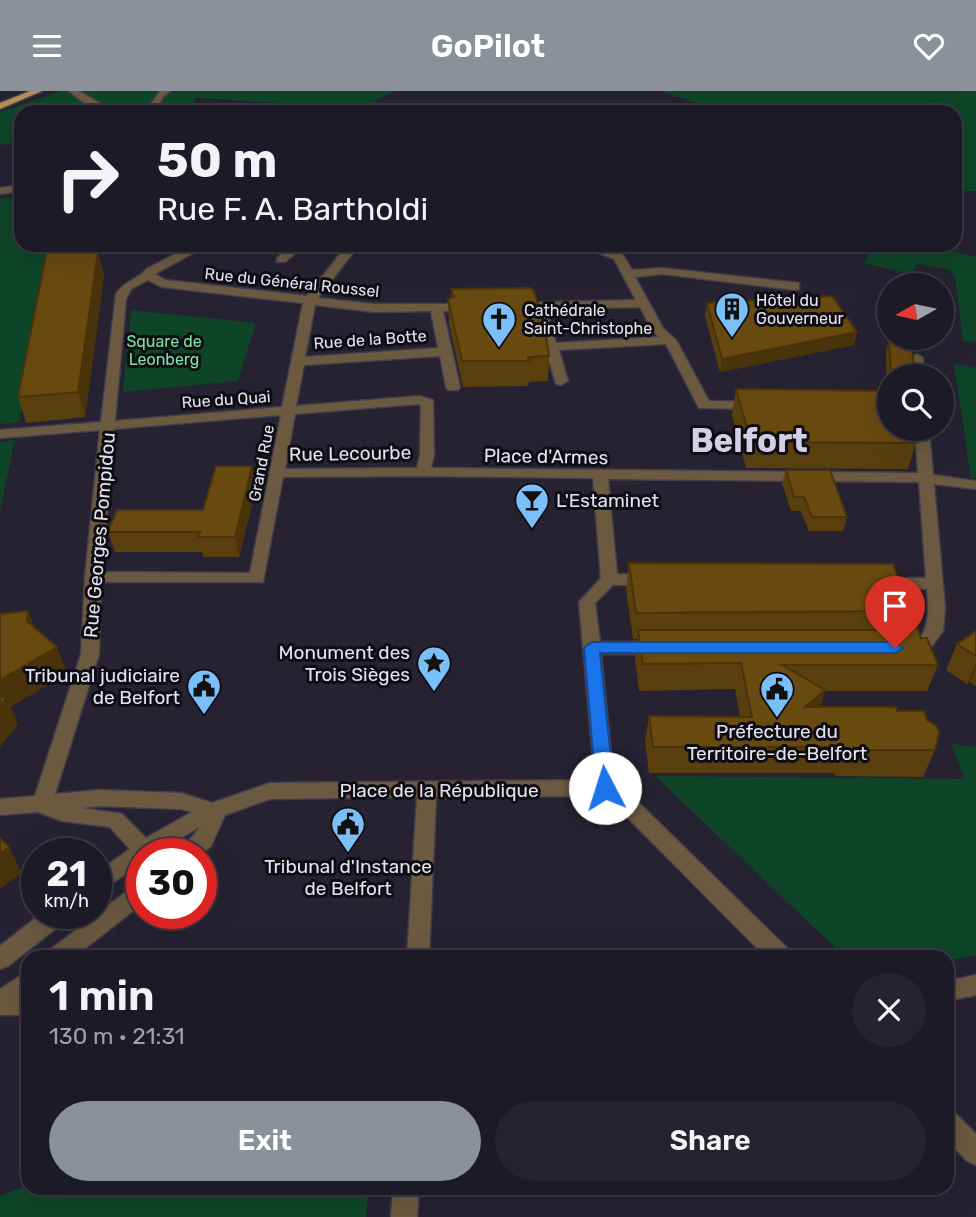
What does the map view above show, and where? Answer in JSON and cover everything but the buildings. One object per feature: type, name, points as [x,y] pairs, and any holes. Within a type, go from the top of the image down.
[{"type":"main road","points":[[0,99],[23,91]]},
{"type":"main road","points":[[0,106],[38,91]]},
{"type":"street","points":[[73,91],[94,105]]},
{"type":"street","points":[[154,105],[166,91]]},
{"type":"street","name":"Rue Georges Pompidou","points":[[42,805],[90,654],[93,577],[120,299],[123,289],[132,282],[188,252]]},
{"type":"street","points":[[281,260],[291,252]]},
{"type":"street","name":"Grand Rue","points":[[93,577],[257,578],[309,302],[348,252]]},
{"type":"street","points":[[610,252],[619,257],[658,330],[670,340],[704,405],[770,406]]},
{"type":"street","points":[[628,274],[662,271],[795,286]]},
{"type":"street","name":"Rue du Général Roussel","points":[[149,275],[162,283],[374,308],[539,305],[647,308]]},
{"type":"street","points":[[539,305],[561,381]]},
{"type":"street","points":[[436,307],[453,387]]},
{"type":"street","points":[[552,347],[670,340]]},
{"type":"street","name":"Rue de la Botte","points":[[298,361],[444,352]]},
{"type":"street","points":[[917,358],[918,364]]},
{"type":"street","name":"Rue du Quai","points":[[0,434],[408,400],[428,404],[427,455],[423,472]]},
{"type":"street","points":[[895,648],[926,642],[934,631],[937,608],[923,441]]},
{"type":"street","name":"Rue Lecourbe","points":[[276,473],[423,472]]},
{"type":"street","name":"Place d'Armes","points":[[423,472],[925,478],[976,485]]},
{"type":"street","points":[[600,476],[608,579],[587,602],[605,788],[626,803],[774,950]]},
{"type":"street","points":[[608,579],[660,580]]},
{"type":"street","points":[[864,583],[934,584]]},
{"type":"street","points":[[592,648],[678,648]]},
{"type":"street","name":"Place de la République","points":[[161,838],[242,798],[270,791],[605,788]]},
{"type":"street","points":[[418,950],[427,790]]},
{"type":"street","points":[[0,807],[100,798],[181,801],[216,812],[205,838]]},
{"type":"street","points":[[42,805],[62,813],[115,820],[133,838]]},
{"type":"street","points":[[67,950],[126,904]]},
{"type":"street","points":[[0,959],[38,929]]},
{"type":"street","points":[[954,990],[976,985]]},
{"type":"street","points":[[0,1003],[21,986]]},
{"type":"street","points":[[0,1003],[21,1004]]},
{"type":"street","points":[[954,1129],[976,1152]]},
{"type":"street","points":[[404,1217],[406,1195]]},
{"type":"green space","points":[[61,91],[395,91],[375,101],[381,105],[298,105],[196,98],[193,105],[20,105]]},
{"type":"green space","points":[[661,91],[976,91],[976,191],[962,191],[962,105],[702,105]]},
{"type":"green space","points":[[14,107],[14,143],[0,144],[0,112]]},
{"type":"green space","points":[[14,196],[14,252],[53,252],[19,422],[0,424],[0,199]]},
{"type":"green space","points":[[871,252],[955,252],[976,257],[976,342],[963,341],[954,273],[947,269],[917,264],[912,273],[863,263]]},
{"type":"green space","name":"Square de Leonberg","points":[[131,310],[256,323],[238,381],[123,392]]},
{"type":"green space","points":[[954,364],[976,368],[976,478],[971,478]]},
{"type":"green space","points":[[15,440],[0,510],[0,442]]},
{"type":"green space","points":[[952,744],[976,747],[976,955],[954,960],[954,950],[838,950],[655,776],[964,779]]},
{"type":"green space","points":[[21,1188],[21,1195],[368,1195],[366,1217],[0,1217],[0,1196]]},
{"type":"place","name":"Hôtel du Gouverneur","points":[[732,339]]},
{"type":"place","name":"Cathédrale Saint-Christophe","points":[[499,349]]},
{"type":"place","name":"L'Estaminet","points":[[532,530]]},
{"type":"place","name":"Monument des Trois Sièges","points":[[434,693]]},
{"type":"place","name":"Tribunal judiciaire de Belfort","points":[[204,716]]},
{"type":"place","name":"Préfecture du Territoire-de-Belfort","points":[[777,719]]},
{"type":"place","name":"Tribunal d'Instance de Belfort","points":[[348,854]]},
{"type":"district","name":"Belfort","points":[[749,440]]},
{"type":"route","points":[[605,788],[592,648],[895,648]]}]
